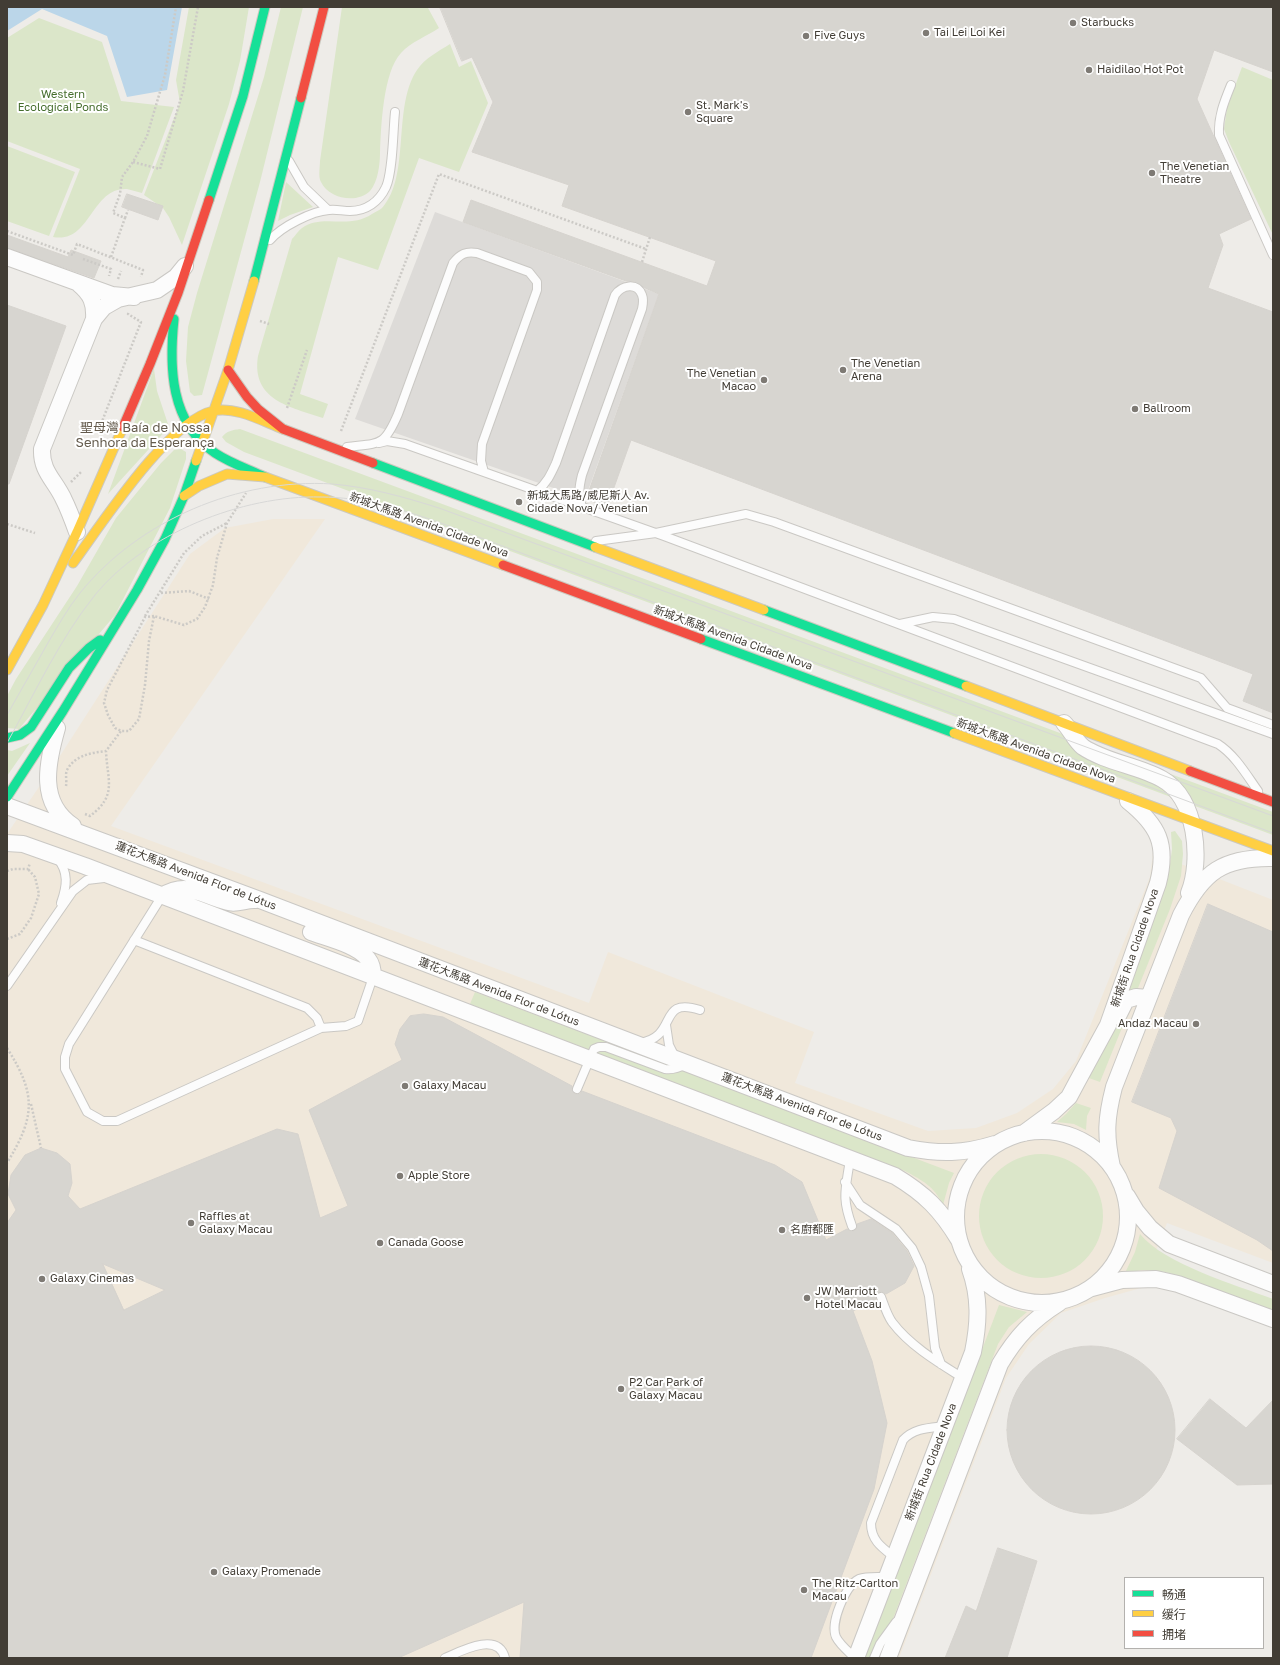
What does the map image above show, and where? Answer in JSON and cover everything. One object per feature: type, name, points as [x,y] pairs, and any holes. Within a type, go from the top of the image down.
[{"type":"main road","points":[[7,670],[43,605],[77,532],[150,364],[191,258],[243,96],[265,7]]},
{"type":"main road","points":[[7,797],[63,711],[137,590],[165,539],[184,496],[228,370],[261,252],[324,7]]},
{"type":"main road","points":[[178,292],[174,326],[172,370],[178,406],[186,424],[195,436],[212,452],[261,477]]},
{"type":"main road","points":[[228,370],[258,408],[283,429]]},
{"type":"main road","points":[[43,605],[129,487],[158,452],[186,424],[203,414],[214,411],[237,413],[334,448],[1273,802]]},
{"type":"main road","name":"新城大馬路 Avenida Cidade Nova","points":[[184,496],[199,486],[227,474],[261,477],[1273,851]]},
{"type":"main road","points":[[7,738],[24,734],[31,727],[74,662],[83,652],[112,631]]},
{"type":"street","points":[[7,257],[112,296],[134,297]]},
{"type":"street","points":[[94,319],[104,307],[118,299],[134,297],[157,290],[176,277],[191,258]]},
{"type":"street","points":[[77,532],[64,498],[45,470],[42,460],[42,449],[94,319],[95,308],[92,298],[87,290],[79,284]]},
{"type":"street","points":[[63,711],[52,746],[49,763],[48,783],[50,797],[54,808],[63,820],[84,834]]},
{"type":"street","points":[[1064,723],[1078,742],[1089,751],[1164,780],[1179,795],[1191,821],[1194,833],[1196,867],[1192,886],[1114,1087],[1108,1109],[1106,1127],[1108,1146],[1113,1168],[1136,1211],[1150,1228],[1169,1244],[1273,1284]]},
{"type":"street","name":"新城街 Rua Cidade Nova","points":[[1023,1134],[1069,1097],[1108,1024],[1158,883],[1162,866],[1162,852],[1155,828],[1144,815],[1120,795]]},
{"type":"street","name":"蓮花大馬路 Avenida Flor de Lótus","points":[[7,806],[267,903],[908,1148],[930,1152],[953,1153],[975,1150],[1023,1134]]},
{"type":"street","points":[[7,843],[23,844],[117,878],[895,1176],[915,1188],[932,1203],[947,1220],[968,1262],[983,1280],[1002,1294],[1016,1300],[1031,1303],[1062,1301]]},
{"type":"street","points":[[1181,915],[1202,882],[1216,871],[1232,862],[1273,858]]},
{"type":"street","points":[[162,896],[178,888],[191,890],[228,902],[267,903],[291,924],[353,948],[364,954],[369,960],[373,977]]},
{"type":"street","points":[[1108,1024],[1115,1020],[1126,1000],[1136,997],[1148,998]]},
{"type":"street","points":[[1023,1134],[1034,1131],[1050,1131],[1072,1136],[1092,1146],[1113,1168]]},
{"type":"street","points":[[958,1240],[956,1213],[961,1186],[975,1163],[995,1144]]},
{"type":"street","points":[[888,1658],[1000,1364],[1026,1327],[1043,1312],[1088,1289],[1103,1277],[1115,1262],[1123,1245],[1127,1226],[1127,1214],[1123,1189]]},
{"type":"street","name":"新城街 Rua Cidade Nova","points":[[855,1658],[973,1352],[978,1329],[978,1307],[975,1284],[968,1262]]},
{"type":"street","points":[[1088,1289],[1122,1280],[1156,1279],[1178,1284],[1273,1319]]},
{"type":"lane","points":[[1231,85],[1221,112],[1218,124],[1218,135],[1273,255]]},
{"type":"lane","points":[[261,252],[272,238],[296,221],[328,210],[351,211],[370,206],[379,200],[386,186],[395,112]]},
{"type":"lane","points":[[286,157],[304,187],[328,210]]},
{"type":"lane","points":[[379,443],[388,435],[393,426],[454,263],[462,254],[470,252],[477,253],[530,272],[537,282],[537,290],[482,444],[481,461],[484,472]]},
{"type":"lane","points":[[538,491],[550,476],[556,463],[616,295],[619,290],[624,287],[631,287],[641,293],[643,300],[642,309],[582,475],[579,488],[579,499],[582,507]]},
{"type":"lane","points":[[334,448],[387,441],[405,444],[656,533],[1218,744],[1226,749],[1235,759],[1263,798]]},
{"type":"lane","points":[[584,542],[656,533],[746,514],[774,522],[1201,678],[1226,708],[1273,725]]},
{"type":"lane","points":[[899,624],[933,617],[954,619],[1273,734]]},
{"type":"lane","points":[[54,855],[63,867],[66,880],[64,894],[57,915]]},
{"type":"lane","points":[[7,986],[73,891],[79,885],[95,878],[117,878]]},
{"type":"lane","points":[[162,896],[69,1044],[65,1057],[65,1069],[87,1112],[103,1121],[117,1122],[322,1028],[346,1026],[358,1021],[373,977]]},
{"type":"lane","points":[[134,940],[307,1008],[317,1018],[322,1028]]},
{"type":"lane","points":[[634,1043],[653,1039],[661,1033],[672,1011],[676,1008],[688,1006],[700,1010]]},
{"type":"lane","points":[[578,1089],[594,1049],[599,1047],[606,1047],[665,1069],[672,1070],[680,1068],[682,1061],[669,1045],[666,1025]]},
{"type":"lane","points":[[850,1159],[845,1182],[844,1200],[852,1226]]},
{"type":"lane","points":[[845,1182],[860,1205],[896,1229],[912,1248],[921,1267],[929,1296],[935,1348],[941,1364]]},
{"type":"lane","points":[[881,1297],[892,1322],[908,1339],[941,1364],[963,1378]]},
{"type":"lane","points":[[894,1557],[878,1545],[871,1527],[903,1440],[908,1434],[915,1430],[945,1426]]},
{"type":"lane","points":[[855,1658],[842,1645],[834,1631],[834,1623],[847,1589],[860,1579],[887,1577]]},
{"type":"lane","points":[[874,1658],[880,1644],[908,1605]]},
{"type":"lane","points":[[445,1658],[482,1644],[495,1646],[504,1653],[505,1658]]},
{"type":"path","points":[[125,218],[113,213],[120,194],[122,177],[133,162],[146,136],[165,75],[176,7]]},
{"type":"path","points":[[133,162],[160,169],[183,91],[198,7]]},
{"type":"path","points":[[110,257],[128,210]]},
{"type":"path","points":[[7,231],[73,255],[77,244],[143,270],[128,314],[141,322],[101,426]]},
{"type":"path","points":[[642,262],[650,237]]},
{"type":"path","points":[[83,259],[111,269],[109,276]]},
{"type":"path","points":[[118,279],[121,272]]},
{"type":"path","points":[[286,410],[307,350]]},
{"type":"path","points":[[64,498],[68,485],[83,470]]},
{"type":"path","points":[[145,617],[154,616],[184,625],[197,619],[209,599],[227,523],[261,477]]},
{"type":"path","points":[[154,616],[149,641],[140,719],[129,731],[121,731],[115,728],[108,715],[104,703],[107,690],[145,617],[184,553],[202,536],[227,523]]},
{"type":"path","points":[[7,524],[35,533]]},
{"type":"path","points":[[160,593],[189,591],[209,599]]},
{"type":"path","points":[[80,813],[90,816],[102,807],[110,788],[106,751],[121,731]]},
{"type":"path","points":[[67,791],[67,771],[77,758],[92,753],[106,751]]},
{"type":"path","points":[[7,939],[20,934],[31,918],[39,894],[36,877],[28,869]]},
{"type":"path","points":[[7,1048],[27,1085],[41,1148]]},
{"type":"path","points":[[7,1163],[23,1133],[29,1114],[30,1100]]},
{"type":"shaded area","points":[[435,212],[659,294],[585,499],[355,419]]},
{"type":"shaded area","name":"Galaxy Macau","points":[[273,519],[325,519],[111,826],[589,1003],[608,952],[814,1032],[795,1083],[928,1131],[976,1128],[1017,1113],[1053,1089],[1076,1061],[1150,877],[1153,853],[1273,900],[1273,1263],[1167,1223],[1141,1288],[1061,1313],[1029,1344],[1006,1378],[899,1658],[7,1658],[7,834],[58,759],[190,554],[225,528]]},
{"type":"green space","points":[[189,7],[249,7],[240,61],[229,104],[182,245],[169,217],[163,208],[144,195],[180,103],[176,80]]},
{"type":"green space","points":[[281,7],[303,7],[260,182],[202,395],[194,396],[190,392],[186,361],[188,327],[197,293],[264,77]]},
{"type":"green space","points":[[342,7],[429,7],[428,8],[439,28],[409,46],[401,53],[395,62],[390,73],[384,100],[380,162],[377,178],[370,191],[364,195],[351,198],[337,196],[330,192],[321,182],[319,175]]},
{"type":"green space","name":"Western Ecological Ponds","points":[[39,18],[102,42],[121,101],[174,107],[142,193],[127,189],[115,191],[98,205],[76,232],[66,237],[53,237],[80,169],[7,141],[7,38]]},
{"type":"green space","points":[[450,44],[459,67],[471,61],[488,103],[459,172],[419,158],[378,270],[338,257],[300,394],[328,404],[323,418],[286,405],[267,392],[261,383],[257,371],[258,356],[292,239],[302,228],[310,224],[327,221],[345,222],[363,219],[382,208],[391,194],[396,178],[405,103],[410,85],[420,66],[432,55]]},
{"type":"green space","points":[[1242,67],[1273,80],[1273,235],[1224,129],[1227,108]]},
{"type":"green space","points":[[7,146],[75,172],[49,236],[7,221]]},
{"type":"green space","points":[[286,182],[313,207],[278,221]]},
{"type":"green space","points":[[154,369],[157,391],[169,427],[108,494]]},
{"type":"green space","points":[[240,429],[1273,812],[1273,835],[244,452],[226,442],[222,437],[230,431]]},
{"type":"green space","points":[[181,449],[186,452],[186,459],[170,508],[115,615],[19,729],[7,728],[7,696],[16,679],[77,586],[116,518],[161,463],[174,450]]},
{"type":"green space","points":[[30,743],[7,776],[7,750],[12,751]]},
{"type":"green space","points":[[1175,831],[1182,841],[1183,854],[1181,876],[1170,909],[1100,1082],[1086,1077],[1160,899],[1169,872],[1172,849],[1171,832]]},
{"type":"green space","points":[[475,992],[954,1173],[949,1183],[943,1205],[940,1198],[932,1189],[923,1181],[905,1171],[470,1004]]},
{"type":"green space","points":[[1076,1103],[1091,1108],[1087,1116],[1086,1130],[1074,1124],[1057,1122]]},
{"type":"green space","points":[[1041,1154],[1053,1155],[1065,1159],[1076,1164],[1085,1172],[1093,1181],[1098,1192],[1102,1204],[1102,1228],[1098,1240],[1093,1251],[1085,1260],[1076,1268],[1065,1273],[1053,1277],[1041,1278],[1029,1277],[1017,1273],[1006,1268],[997,1260],[989,1251],[984,1240],[980,1228],[979,1216],[980,1204],[984,1192],[989,1181],[997,1172],[1006,1164],[1017,1159],[1029,1155]]},
{"type":"green space","points":[[1140,1234],[1151,1245],[1183,1264],[1273,1299],[1273,1312],[1165,1272],[1142,1270],[1125,1273],[1135,1252]]},
{"type":"green space","points":[[999,1305],[1027,1312],[1009,1327],[998,1344],[878,1658],[865,1658]]},
{"type":"water","points":[[7,7],[182,7],[167,90],[127,97],[107,36],[42,9],[7,31]]},
{"type":"building","name":"The Venetian Macao","points":[[440,7],[1273,7],[1273,72],[1214,50],[1197,99],[1251,219],[1219,234],[1223,245],[1208,288],[1273,312],[1273,713],[1243,701],[1253,674],[631,440],[607,507],[586,499],[659,294],[635,282],[626,281],[463,222],[471,200],[707,286],[716,261],[562,206],[569,185],[472,152],[493,102],[472,57],[462,61]]},
{"type":"building","points":[[127,194],[163,206],[158,220],[122,207]]},
{"type":"building","points":[[7,235],[68,257],[71,250],[101,261],[94,278],[7,248]]},
{"type":"building","points":[[7,305],[66,326],[9,484],[7,484]]},
{"type":"building","name":"Andaz Macau","points":[[1208,904],[1273,932],[1273,1251],[1257,1240],[1159,1188],[1177,1131],[1171,1118],[1132,1102]]},
{"type":"building","points":[[424,1014],[443,1017],[572,1086],[572,1090],[575,1094],[580,1094],[582,1091],[775,1165],[802,1182],[826,1240],[847,1229],[854,1231],[857,1224],[871,1219],[892,1233],[907,1251],[914,1266],[905,1283],[886,1294],[879,1292],[876,1299],[853,1311],[872,1361],[887,1423],[874,1489],[811,1658],[520,1658],[524,1602],[398,1658],[7,1658],[7,1223],[16,1210],[8,1194],[11,1175],[25,1155],[41,1148],[57,1153],[70,1164],[72,1183],[68,1196],[80,1209],[277,1129],[298,1134],[320,1218],[348,1206],[309,1110],[402,1060],[395,1044],[400,1029],[410,1016]],"holes":[[[103,1264],[165,1290],[124,1310]]]},
{"type":"building","points":[[1083,1346],[1099,1346],[1123,1352],[1131,1356],[1144,1365],[1156,1377],[1169,1398],[1175,1422],[1175,1438],[1169,1462],[1161,1477],[1144,1495],[1123,1508],[1099,1514],[1083,1514],[1059,1508],[1044,1500],[1021,1477],[1013,1462],[1007,1438],[1007,1422],[1013,1398],[1021,1383],[1044,1360],[1059,1352]]},
{"type":"building","points":[[1210,1399],[1246,1428],[1273,1400],[1273,1484],[1237,1485],[1177,1439]]},
{"type":"building","points":[[998,1548],[1037,1561],[1007,1658],[945,1658],[966,1606],[976,1611]]},
{"type":"tram line","points":[[7,715],[56,628],[80,593],[104,567],[131,544],[161,525],[193,509],[227,497],[262,488],[297,484],[346,485],[386,493],[439,508],[1273,816]]},
{"type":"tram line","points":[[7,743],[48,667],[82,612],[95,595],[116,573],[140,554],[197,522],[228,511],[259,503],[291,498],[321,497],[351,499],[366,501],[438,522],[1273,833]]},
{"type":"traffic: fast","points":[[209,200],[243,96],[265,7]]},
{"type":"traffic: fast","points":[[254,281],[301,98]]},
{"type":"traffic: fast","points":[[174,319],[172,337],[173,375],[181,410],[189,426],[200,441],[215,453],[233,463],[265,477]]},
{"type":"traffic: fast","points":[[7,797],[63,711],[137,590],[165,539],[184,496],[196,461]]},
{"type":"traffic: fast","points":[[373,463],[595,547]]},
{"type":"traffic: fast","points":[[764,610],[966,686]]},
{"type":"traffic: fast","points":[[701,639],[954,733]]},
{"type":"traffic: fast","points":[[7,738],[20,735],[31,727],[69,668],[89,648],[100,640]]},
{"type":"traffic: slow","points":[[196,461],[228,370],[254,281]]},
{"type":"traffic: slow","points":[[73,563],[118,501],[156,453],[195,419],[213,411],[222,410],[240,412],[283,429]]},
{"type":"traffic: slow","points":[[7,670],[43,605],[123,427]]},
{"type":"traffic: slow","points":[[184,496],[199,486],[227,474],[265,477],[503,565]]},
{"type":"traffic: slow","points":[[595,547],[764,610]]},
{"type":"traffic: slow","points":[[966,686],[1190,771]]},
{"type":"traffic: slow","points":[[954,733],[1273,851]]},
{"type":"traffic: jam","points":[[301,98],[324,7]]},
{"type":"traffic: jam","points":[[123,427],[178,293],[209,200]]},
{"type":"traffic: jam","points":[[228,370],[247,397],[258,409],[283,429],[373,463]]},
{"type":"traffic: jam","points":[[503,565],[701,639]]},
{"type":"traffic: jam","points":[[1190,771],[1273,802]]},
{"type":"place","name":"Starbucks","points":[[1073,23]]},
{"type":"place","name":"Tai Lei Loi Kei","points":[[926,33]]},
{"type":"place","name":"Five Guys","points":[[806,36]]},
{"type":"place","name":"Haidilao Hot Pot","points":[[1089,70]]},
{"type":"place","name":"St. Mark's Square","points":[[688,112]]},
{"type":"place","name":"The Venetian Theatre","points":[[1152,173]]},
{"type":"place","name":"The Venetian Arena","points":[[843,370]]},
{"type":"place","name":"The Venetian Macao","points":[[764,380]]},
{"type":"place","name":"Ballroom","points":[[1135,409]]},
{"type":"place","name":"新城大馬路/威尼斯人 Av. Cidade Nova/ Venetian","points":[[519,502]]},
{"type":"place","name":"Andaz Macau","points":[[1196,1024]]},
{"type":"place","name":"Galaxy Macau","points":[[405,1086]]},
{"type":"place","name":"Apple Store","points":[[400,1176]]},
{"type":"place","name":"Raffles at Galaxy Macau","points":[[191,1223]]},
{"type":"place","name":"名廚都匯","points":[[782,1230]]},
{"type":"place","name":"Canada Goose","points":[[380,1243]]},
{"type":"place","name":"Galaxy Cinemas","points":[[42,1279]]},
{"type":"place","name":"JW Marriott Hotel Macau","points":[[807,1298]]},
{"type":"place","name":"P2 Car Park of Galaxy Macau","points":[[621,1389]]},
{"type":"place","name":"Galaxy Promenade","points":[[214,1572]]},
{"type":"place","name":"The Ritz-Carlton Macau","points":[[804,1590]]},
{"type":"district","name":"聖母灣 Baía de Nossa Senhora da Esperança","points":[[145,436]]}]
